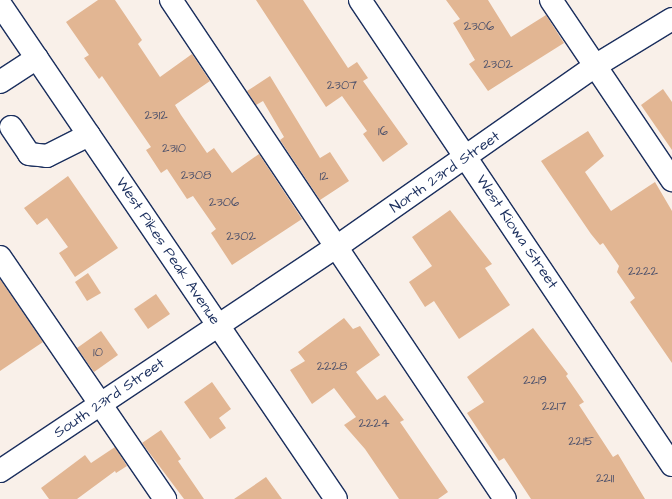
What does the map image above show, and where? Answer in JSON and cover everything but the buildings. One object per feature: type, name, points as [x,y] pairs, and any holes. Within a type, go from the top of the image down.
[{"type":"street","points":[[171,0],[335,248],[505,499]]},
{"type":"street","name":"West Kiowa Street","points":[[360,0],[467,157],[672,465]]},
{"type":"street","points":[[551,0],[672,180]]},
{"type":"street","name":"West Pikes Peak Avenue","points":[[0,4],[336,499]]},
{"type":"street","name":"North 23rd Street","points":[[218,326],[467,157],[595,66],[672,20]]},
{"type":"street","points":[[0,82],[37,58]]},
{"type":"street","points":[[11,127],[29,154],[47,156],[89,135]]},
{"type":"street","points":[[0,257],[165,499]]},
{"type":"street","name":"South 23rd Street","points":[[0,471],[218,326]]}]
